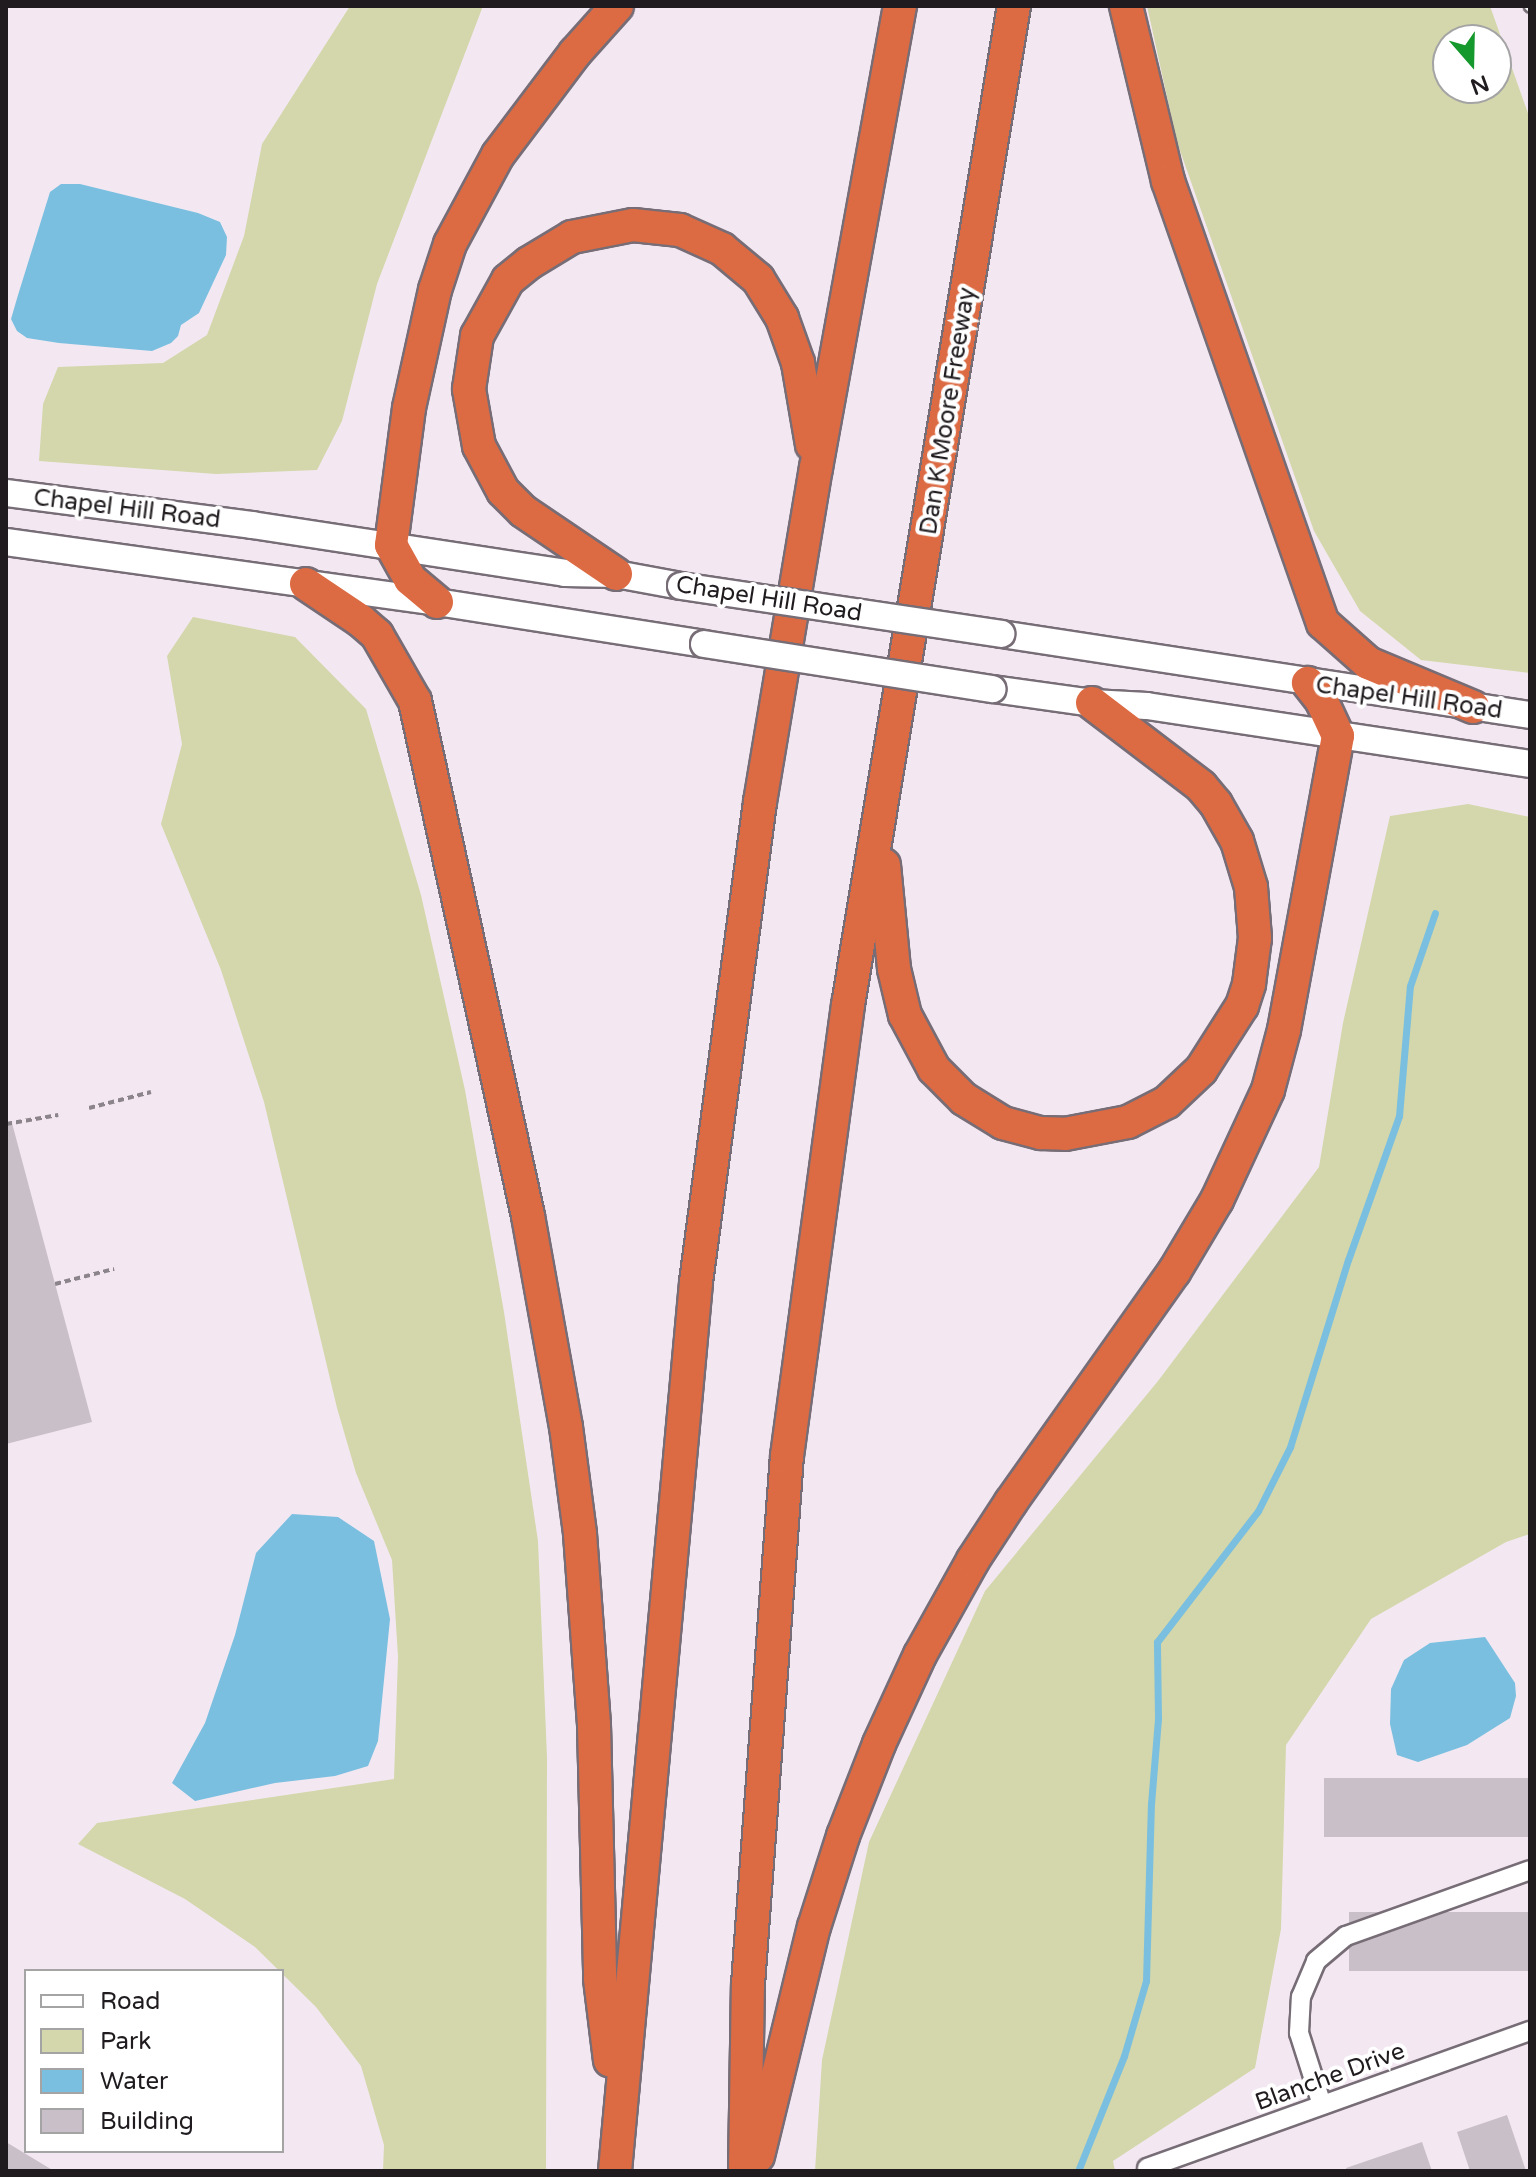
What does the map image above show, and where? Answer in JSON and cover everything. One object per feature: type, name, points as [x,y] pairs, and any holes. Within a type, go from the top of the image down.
[{"type":"highway","points":[[437,602],[410,579],[391,545],[420,351],[450,244],[467,208],[515,130],[617,6]]},
{"type":"highway","points":[[615,2171],[696,1282],[760,802],[816,468],[900,6]]},
{"type":"highway","name":"Dan K Moore Freeway","points":[[881,816],[1014,6]]},
{"type":"highway","points":[[1126,6],[1168,181],[1323,623],[1368,663],[1473,707]]},
{"type":"highway","points":[[616,574],[547,531],[503,491],[479,446],[472,417],[471,361],[477,336],[490,307],[508,280],[572,237],[633,225],[680,230],[722,249],[758,279],[771,297],[793,342],[816,468]]},
{"type":"highway","points":[[306,584],[377,635],[415,701],[528,1216],[552,1336],[580,1534],[594,1725],[600,1979],[618,2115]]},
{"type":"highway","points":[[754,2171],[814,1927],[843,1836],[879,1744],[920,1655],[973,1560],[1011,1502],[1174,1272],[1217,1200],[1262,1104],[1284,1030],[1338,736],[1322,701],[1308,683]]},
{"type":"highway","points":[[881,816],[890,937],[899,994],[913,1034],[934,1069],[982,1112],[1003,1123],[1041,1133],[1106,1129],[1149,1113],[1184,1088],[1201,1070],[1242,1006],[1249,984],[1255,938],[1251,887],[1237,841],[1216,804],[1201,786],[1092,703]]},
{"type":"highway","points":[[745,2171],[748,1984],[787,1456],[848,1005],[881,816]]},
{"type":"main road","name":"Chapel Hill Road","points":[[6,493],[391,545],[565,573],[616,574],[1530,715]]},
{"type":"main road","name":"Chapel Hill Road","points":[[6,542],[437,602],[993,689],[1092,703],[1147,706],[1530,764]]},
{"type":"street","points":[[1322,2105],[1299,2033],[1301,1997],[1316,1961],[1346,1936],[1530,1870]]},
{"type":"street","name":"Blanche Drive","points":[[1147,2170],[1530,2031]]},
{"type":"path","points":[[89,1108],[151,1092]]},
{"type":"path","points":[[6,1124],[58,1115]]},
{"type":"path","points":[[55,1284],[114,1269]]},
{"type":"green space","points":[[350,6],[483,6],[377,284],[342,421],[317,470],[216,474],[39,461],[43,404],[58,367],[163,363],[207,335],[244,236],[262,144]]},
{"type":"green space","points":[[1147,6],[1490,6],[1496,24],[1432,24],[1432,104],[1512,104],[1512,68],[1530,119],[1530,673],[1421,660],[1360,611],[1314,531],[1177,142]]},
{"type":"green space","points":[[193,617],[295,637],[366,709],[421,895],[465,1090],[504,1312],[538,1541],[547,1757],[546,2171],[383,2171],[384,2145],[361,2066],[316,2007],[284,1976],[284,1969],[277,1969],[255,1947],[185,1899],[78,1844],[97,1823],[394,1779],[398,1657],[392,1560],[356,1473],[337,1408],[264,1102],[221,970],[161,824],[182,744],[167,656]]},
{"type":"green space","points":[[1468,804],[1530,817],[1530,1534],[1506,1542],[1371,1619],[1286,1745],[1281,1929],[1255,2068],[1113,2161],[1115,2171],[815,2171],[822,2060],[869,1842],[985,1591],[1158,1381],[1319,1167],[1343,1023],[1390,816]]},
{"type":"water","points":[[61,184],[80,184],[198,213],[220,222],[227,237],[226,255],[199,313],[181,325],[178,336],[171,343],[152,351],[59,343],[27,338],[17,331],[11,319],[18,295],[50,192]]},
{"type":"water","points":[[292,1514],[338,1517],[374,1541],[390,1619],[378,1741],[368,1766],[335,1776],[275,1783],[195,1801],[172,1783],[205,1723],[235,1635],[256,1553]]},
{"type":"water","points":[[1485,1637],[1515,1683],[1516,1696],[1510,1718],[1467,1745],[1418,1762],[1397,1755],[1390,1724],[1391,1689],[1404,1660],[1430,1643]]},
{"type":"building","points":[[6,1123],[12,1123],[92,1422],[6,1444]]},
{"type":"building","points":[[1324,1778],[1530,1778],[1530,1837],[1324,1837]]},
{"type":"building","points":[[1349,1912],[1530,1912],[1530,1971],[1349,1971]]},
{"type":"building","points":[[1507,2115],[1526,2171],[1470,2171],[1457,2132]]},
{"type":"building","points":[[6,2142],[54,2171],[6,2171]]},
{"type":"building","points":[[1422,2142],[1432,2171],[1347,2171],[1346,2168]]},
{"type":"waterway","points":[[1078,2171],[1124,2056],[1146,1981],[1151,1804],[1158,1718],[1157,1642],[1258,1511],[1290,1447],[1348,1260],[1399,1116],[1410,986],[1435,913]]}]
